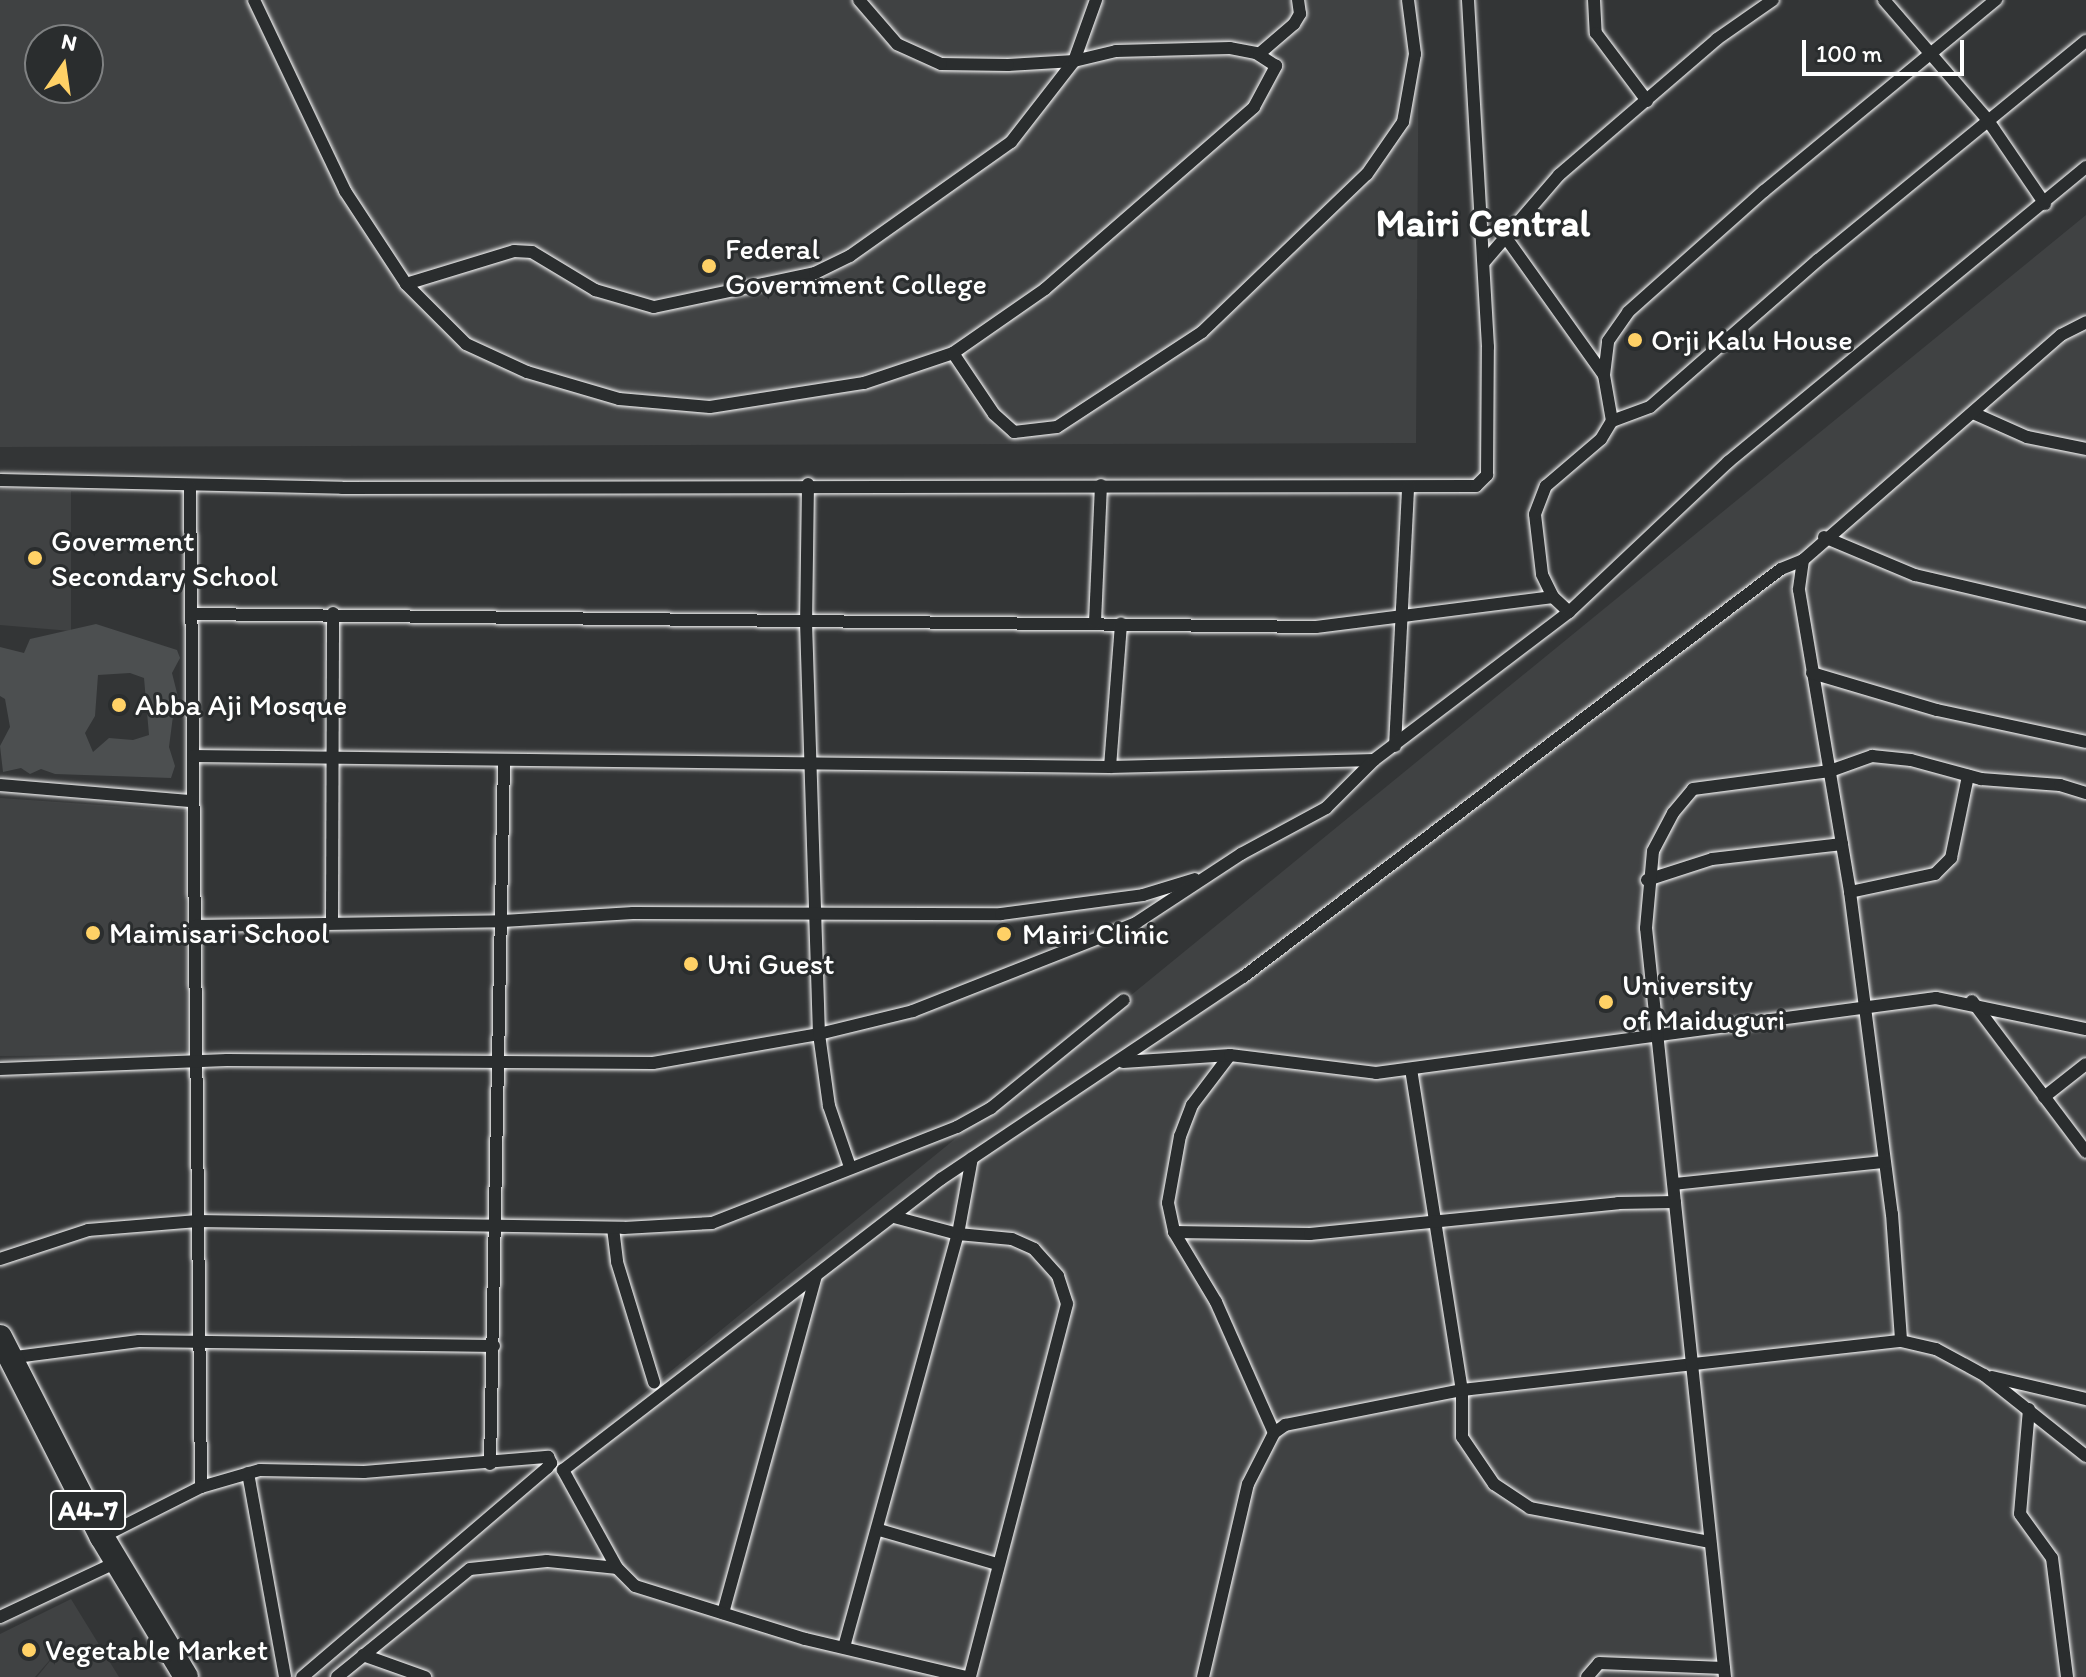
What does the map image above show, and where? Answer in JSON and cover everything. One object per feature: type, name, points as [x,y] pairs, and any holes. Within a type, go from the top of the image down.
[{"type":"highway","name":"A4-7","points":[[3,1357],[21,1400],[112,1565],[178,1676]]},
{"type":"highway","name":"A4-7","points":[[21,1400],[102,1537],[112,1565]]},
{"type":"street","points":[[254,0],[345,191],[406,284],[466,344],[527,372],[619,399],[710,407],[765,402],[864,383],[953,353],[1045,289],[1254,107],[1276,66],[1259,54],[1230,48],[1154,49],[1074,61],[941,64],[897,44],[859,0]]},
{"type":"street","points":[[406,284],[514,251],[532,252],[595,290],[654,307],[815,273],[850,256],[1011,142],[1074,61],[1096,0]]},
{"type":"street","points":[[1259,54],[1294,24],[1300,14],[1298,0]]},
{"type":"street","points":[[953,353],[994,414],[1014,432],[1057,427],[1202,332],[1367,174],[1403,122],[1415,54],[1408,0]]},
{"type":"street","points":[[0,480],[190,486],[1476,486],[1487,475],[1485,261],[1468,0]]},
{"type":"street","points":[[1594,0],[1596,33],[1647,101]]},
{"type":"street","points":[[1485,261],[1504,235],[1559,175],[1717,39],[1773,0]]},
{"type":"street","points":[[1884,0],[1987,119],[2045,204]]},
{"type":"street","points":[[1612,421],[1604,375],[1608,341],[1628,312],[1996,0]]},
{"type":"street","points":[[1569,612],[1553,597],[1542,574],[1535,514],[1546,486],[1601,439],[1612,421],[1650,407],[1987,119],[2086,41]]},
{"type":"street","points":[[0,1069],[196,1061],[653,1063],[819,1034],[913,1011],[1136,923],[1207,876],[1326,808],[1374,760],[1569,612],[1728,462],[2045,204],[2086,167]]},
{"type":"street","points":[[1504,235],[1604,375]]},
{"type":"street","points":[[894,1217],[958,1234],[1012,1239],[1034,1249],[1058,1276],[1067,1304],[968,1677],[844,1647],[635,1586],[617,1568],[563,1470],[816,1276],[894,1217],[972,1158],[1243,977],[1781,569],[1803,560],[1824,537],[2061,335],[2086,322]]},
{"type":"street","points":[[1973,413],[2027,437],[2086,449]]},
{"type":"street","points":[[808,484],[806,622],[819,1034],[829,1106],[850,1167]]},
{"type":"street","points":[[1095,622],[1101,485]]},
{"type":"street","points":[[190,486],[192,801],[202,1343],[201,1487]]},
{"type":"street","points":[[1395,746],[1404,619],[1408,487]]},
{"type":"street","points":[[1824,537],[1915,575],[2086,615]]},
{"type":"street","points":[[1803,560],[1799,590],[1850,892],[1884,1162],[1901,1341]]},
{"type":"street","points":[[192,614],[333,613],[1316,627],[1404,619],[1553,597]]},
{"type":"street","points":[[332,921],[330,755],[333,613]]},
{"type":"street","points":[[1110,767],[1121,623]]},
{"type":"street","points":[[1812,673],[1937,710],[2086,742]]},
{"type":"street","points":[[193,756],[330,755],[504,761],[1110,767],[1374,760]]},
{"type":"street","points":[[1587,1677],[1599,1663],[1725,1673],[1655,1032],[1647,880],[1660,839],[1693,789],[1830,771],[1872,756],[1911,760],[1968,776],[2060,785],[2086,793]]},
{"type":"street","points":[[490,1464],[498,1225],[504,761]]},
{"type":"street","points":[[1850,892],[1935,874],[1951,858],[1968,776]]},
{"type":"street","points":[[0,785],[192,801]]},
{"type":"street","points":[[1647,880],[1712,859],[1842,844]]},
{"type":"street","points":[[195,926],[332,921],[503,921],[633,913],[1001,914],[1143,895],[1207,876]]},
{"type":"street","points":[[1120,1062],[1230,1055],[1359,1072],[1411,1069],[1655,1032],[1936,998],[1972,1001],[2086,1029]]},
{"type":"street","points":[[0,1259],[88,1230],[198,1221],[613,1228],[712,1223],[957,1127],[991,1108],[1124,1000]]},
{"type":"street","points":[[1972,1001],[2086,1152]]},
{"type":"street","points":[[1230,1055],[1192,1105],[1180,1136],[1168,1187],[1174,1232],[1216,1302],[1274,1433]]},
{"type":"street","points":[[2044,1097],[2086,1064]]},
{"type":"street","points":[[1411,1069],[1462,1390],[1462,1437],[1494,1484],[1530,1508],[1710,1542]]},
{"type":"street","points":[[844,1647],[879,1530],[958,1234],[972,1158]]},
{"type":"street","points":[[1674,1184],[1884,1162]]},
{"type":"street","points":[[1174,1232],[1310,1234],[1434,1224],[1618,1203],[1675,1202]]},
{"type":"street","points":[[613,1228],[617,1262],[654,1382]]},
{"type":"street","points":[[723,1613],[816,1276]]},
{"type":"street","points":[[1203,1677],[1248,1484],[1274,1433],[1285,1425],[1462,1390],[1901,1341],[1936,1349],[1984,1375],[2086,1456]]},
{"type":"street","points":[[3,1357],[86,1345],[494,1346]]},
{"type":"street","points":[[1984,1375],[2086,1399]]},
{"type":"street","points":[[2029,1409],[2020,1514],[2052,1558],[2067,1677]]},
{"type":"street","points":[[102,1537],[201,1487],[248,1473],[490,1464],[541,1455],[551,1463],[302,1677]]},
{"type":"street","points":[[248,1473],[285,1677]]},
{"type":"street","points":[[879,1530],[997,1564]]},
{"type":"street","points":[[337,1677],[470,1569],[547,1561],[617,1568]]},
{"type":"street","points":[[0,1617],[112,1565]]},
{"type":"street","points":[[363,1655],[425,1677]]},
{"type":"shaded area","name":"Federal Government College","points":[[0,0],[1419,0],[1416,443],[0,447]]},
{"type":"shaded area","name":"University of Maiduguri","points":[[2086,215],[2086,1677],[315,1677],[458,1545]]},
{"type":"shaded area","name":"Goverment Secondary School","points":[[0,489],[71,491],[71,631],[0,625]]},
{"type":"shaded area","points":[[96,624],[177,650],[180,658],[172,673],[180,705],[173,716],[169,747],[175,766],[171,778],[55,774],[41,769],[30,774],[21,768],[3,772],[0,746],[10,727],[5,699],[0,696],[0,647],[24,653],[30,639]],"holes":[[[130,673],[144,678],[149,735],[133,740],[109,738],[93,752],[85,733],[95,716],[98,675]]]},
{"type":"shaded area","name":"Maimisari School","points":[[0,798],[186,811],[187,1054],[0,1056]]},
{"type":"shaded area","name":"Vegetable Market","points":[[71,1599],[119,1677],[37,1677],[62,1646],[35,1677],[0,1677],[0,1634]]},
{"type":"place","name":"Federal Government College","points":[[709,266]]},
{"type":"place","name":"Orji Kalu House","points":[[1635,340]]},
{"type":"place","name":"Goverment Secondary School","points":[[35,558]]},
{"type":"place","name":"Abba Aji Mosque","points":[[119,705]]},
{"type":"place","name":"Maimisari School","points":[[93,933]]},
{"type":"place","name":"Mairi Clinic","points":[[1004,934]]},
{"type":"place","name":"Uni Guest","points":[[691,964]]},
{"type":"place","name":"University of Maiduguri","points":[[1606,1002]]},
{"type":"place","name":"Vegetable Market","points":[[29,1650]]},
{"type":"district","name":"Mairi Central","points":[[1483,224]]}]
